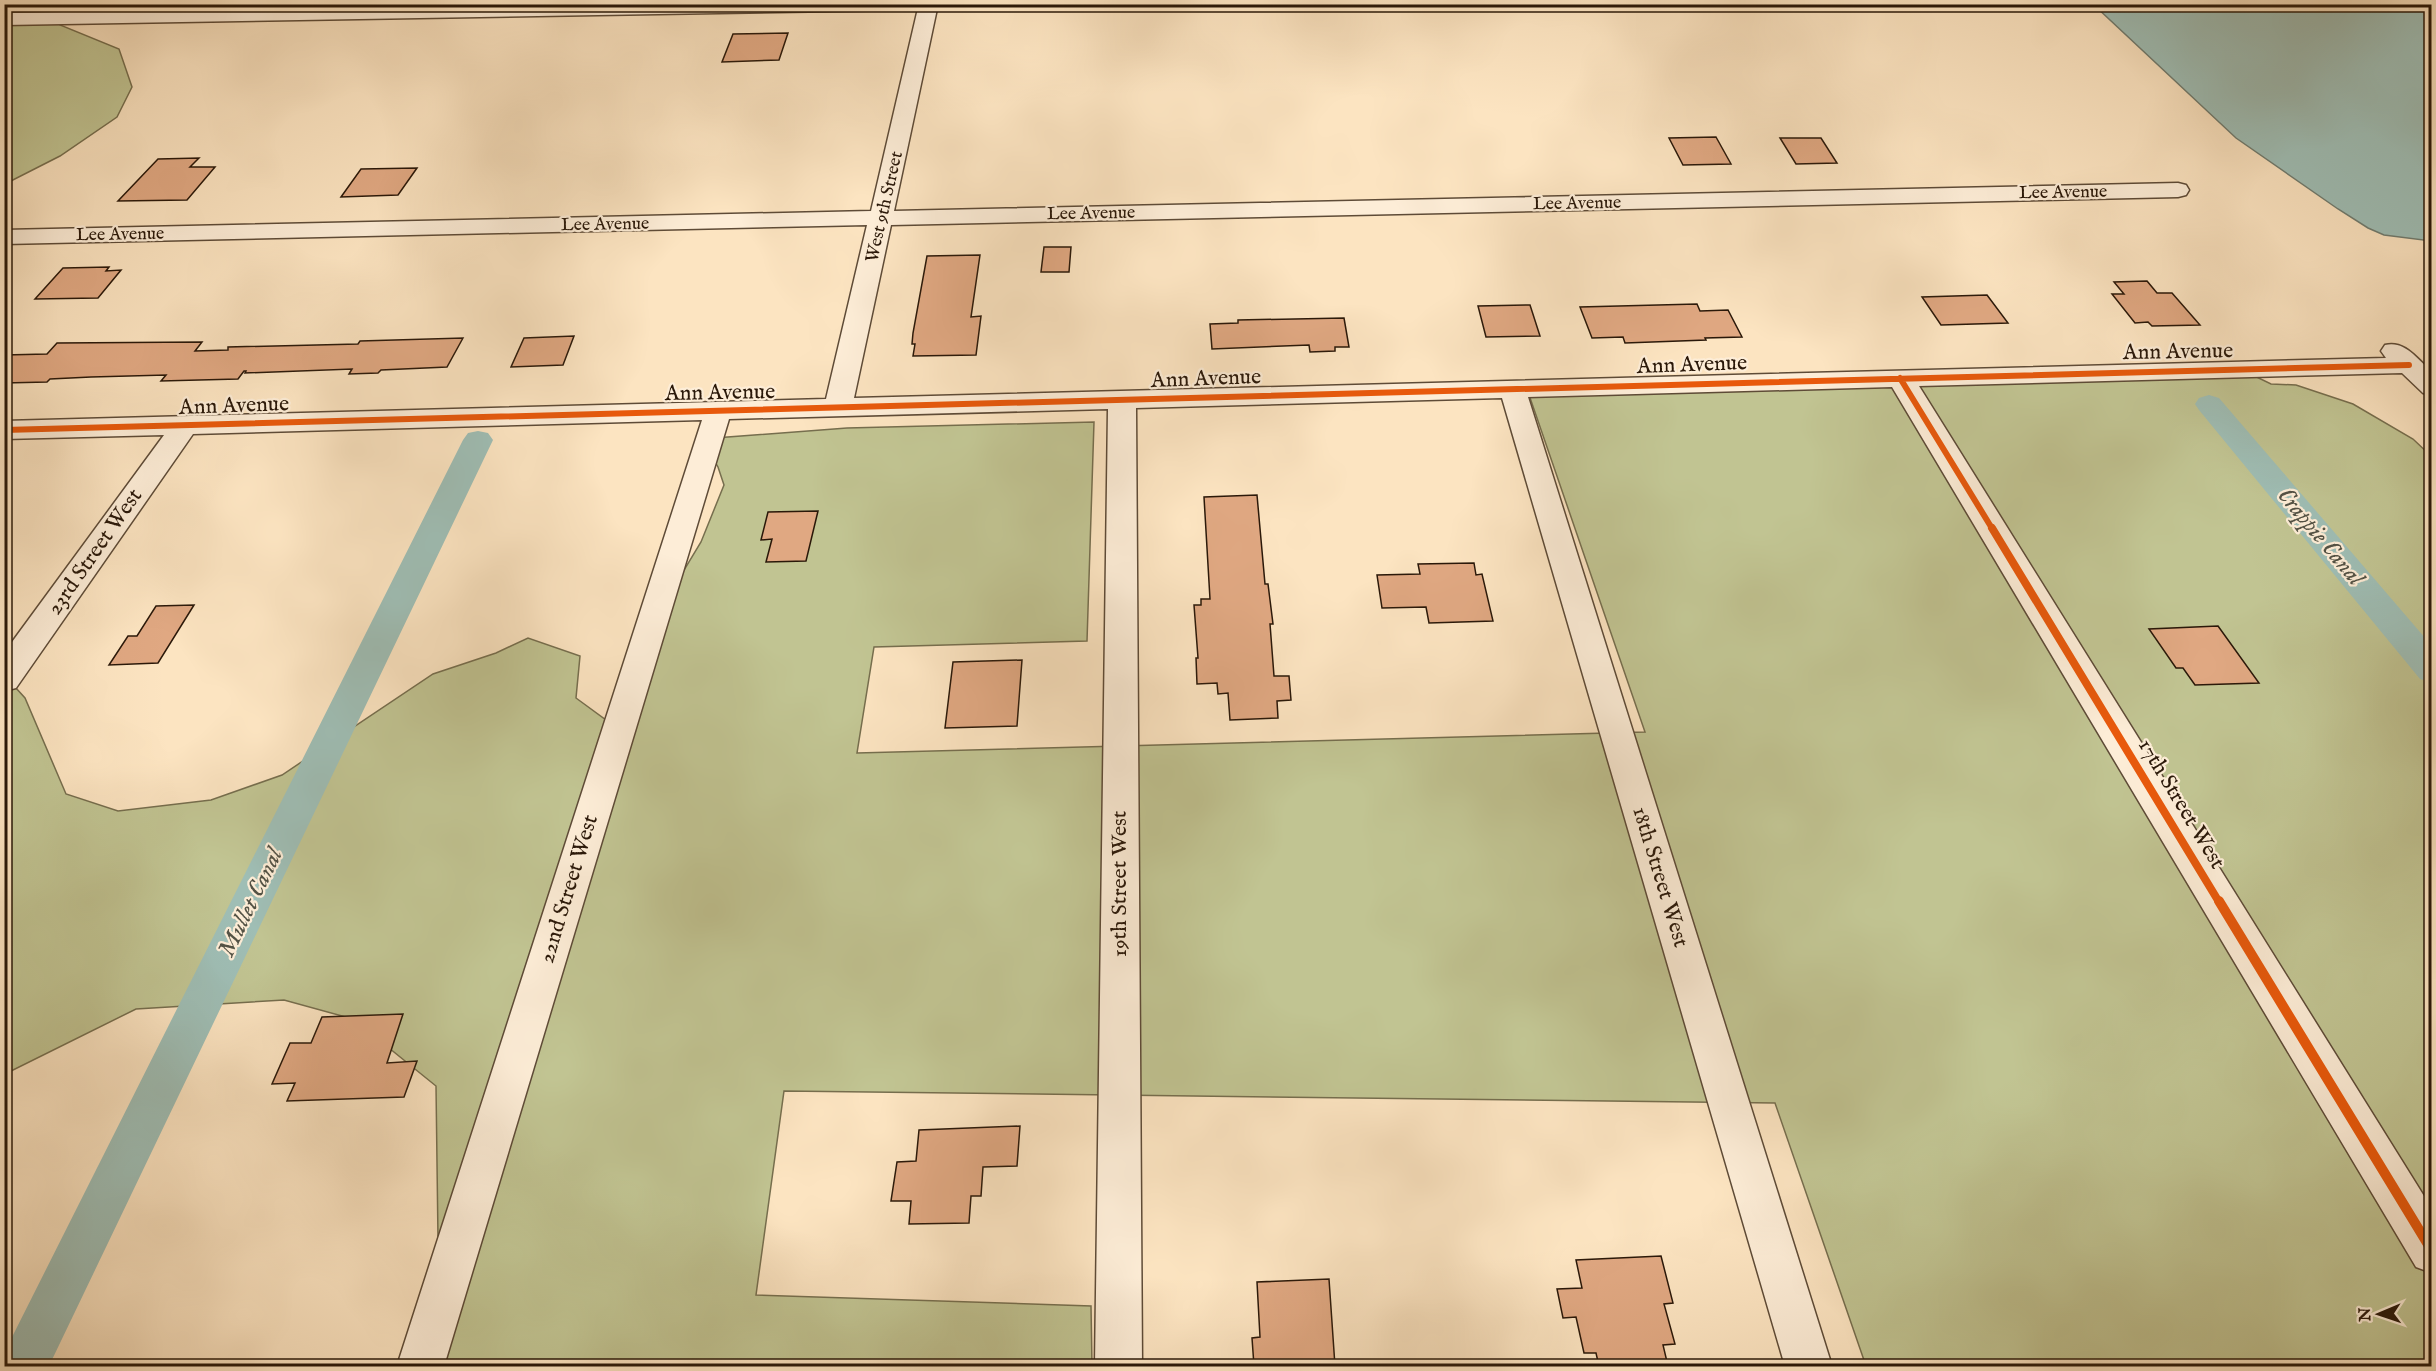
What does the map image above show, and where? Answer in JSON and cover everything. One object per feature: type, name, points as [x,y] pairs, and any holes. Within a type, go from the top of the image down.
[{"type":"street","points":[[4,19],[903,4]]},
{"type":"street","name":"West 9th Street","points":[[838,408],[929,4]]},
{"type":"street","name":"Lee Avenue","points":[[4,237],[2178,190]]},
{"type":"street","points":[[2389,345],[2432,387]]},
{"type":"street","name":"Ann Avenue","points":[[4,430],[2409,365]]},
{"type":"street","name":"17th Street West","points":[[1900,378],[2432,1251]]},
{"type":"street","name":"18th Street West","points":[[1512,388],[1809,1366]]},
{"type":"street","name":"19th Street West","points":[[1118,1366],[1122,400]]},
{"type":"street","name":"22nd Street West","points":[[420,1366],[718,411]]},
{"type":"street","name":"23rd Street West","points":[[4,679],[185,425]]},
{"type":"green space","points":[[5,5],[48,5],[60,25],[119,49],[132,87],[117,117],[60,156],[5,184]]},
{"type":"green space","points":[[2240,369],[2271,384],[2296,385],[2353,404],[2413,439],[2431,456],[2431,1366],[1866,1366],[1775,1103],[784,1091],[756,1295],[1091,1306],[1092,1366],[412,1366],[438,1239],[436,1086],[353,1019],[284,1000],[136,1009],[5,1074],[5,676],[25,698],[66,794],[118,811],[211,800],[282,775],[433,674],[496,653],[528,638],[580,656],[576,698],[613,725],[678,580],[701,542],[724,485],[718,467],[702,439],[847,428],[1094,422],[1087,641],[874,647],[857,753],[1645,732],[1527,389]]},
{"type":"water","points":[[2094,5],[2431,5],[2431,241],[2384,235],[2368,228],[2236,138]]},
{"type":"building","points":[[788,33],[779,60],[722,62],[733,34]]},
{"type":"building","points":[[1716,137],[1731,164],[1683,165],[1669,138]]},
{"type":"building","points":[[1780,138],[1821,138],[1837,163],[1796,164]]},
{"type":"building","points":[[199,158],[190,167],[215,167],[187,200],[118,201],[158,159]]},
{"type":"building","points":[[417,168],[398,195],[341,197],[361,169]]},
{"type":"building","points":[[1044,247],[1071,247],[1069,272],[1041,272]]},
{"type":"building","points":[[980,255],[971,317],[981,316],[976,355],[913,356],[915,344],[912,344],[913,333],[927,256]]},
{"type":"building","points":[[109,267],[106,271],[121,270],[98,298],[35,299],[63,268]]},
{"type":"building","points":[[2147,281],[2157,293],[2172,293],[2200,325],[2152,326],[2148,322],[2135,323],[2112,294],[2124,294],[2114,282]]},
{"type":"building","points":[[1987,295],[2008,323],[1941,325],[1922,297]]},
{"type":"building","points":[[1697,304],[1700,311],[1728,310],[1742,337],[1625,343],[1623,337],[1592,338],[1580,307]]},
{"type":"building","points":[[1530,305],[1540,336],[1486,337],[1478,306]]},
{"type":"building","points":[[1344,318],[1349,347],[1335,347],[1335,351],[1310,352],[1309,345],[1212,349],[1210,324],[1238,323],[1238,320]]},
{"type":"building","points":[[574,336],[563,365],[511,367],[524,338]]},
{"type":"building","points":[[463,338],[447,367],[349,374],[352,369],[245,373],[244,371],[238,379],[161,381],[166,375],[4,383],[4,355],[47,354],[57,343],[202,342],[195,351],[228,350],[228,347],[358,344],[360,341]]},
{"type":"building","points":[[1257,495],[1265,584],[1268,584],[1273,624],[1270,624],[1274,676],[1289,676],[1291,700],[1277,701],[1278,718],[1230,720],[1228,693],[1218,694],[1217,683],[1197,684],[1196,658],[1198,658],[1194,605],[1201,605],[1201,599],[1210,599],[1204,497]]},
{"type":"building","points":[[818,511],[806,561],[766,562],[772,539],[761,540],[768,512]]},
{"type":"building","points":[[1474,563],[1476,575],[1482,574],[1493,621],[1429,623],[1426,607],[1382,608],[1377,575],[1420,574],[1418,564]]},
{"type":"building","points":[[194,605],[158,663],[109,665],[128,636],[137,636],[156,606]]},
{"type":"building","points":[[2218,626],[2259,683],[2195,685],[2183,668],[2176,668],[2149,629]]},
{"type":"building","points":[[1022,660],[1017,726],[945,728],[953,662]]},
{"type":"building","points":[[403,1014],[387,1063],[417,1061],[404,1097],[287,1101],[295,1083],[272,1084],[290,1043],[311,1043],[322,1017]]},
{"type":"building","points":[[1020,1126],[1017,1166],[983,1167],[981,1196],[971,1196],[969,1223],[909,1224],[911,1201],[891,1201],[897,1162],[916,1161],[919,1130]]},
{"type":"building","points":[[1661,1256],[1673,1303],[1664,1304],[1675,1344],[1663,1345],[1668,1366],[1599,1366],[1596,1353],[1584,1353],[1576,1317],[1563,1318],[1557,1289],[1582,1288],[1576,1260]]},
{"type":"building","points":[[1329,1279],[1335,1366],[1254,1366],[1252,1338],[1260,1337],[1257,1282]]},
{"type":"waterway","name":"Crappie Canal","points":[[2209,404],[2432,670]]},
{"type":"waterway","name":"Mullet Canal","points":[[23,1366],[478,440]]},
{"type":"cycle path","points":[[4,430],[2409,365]]},
{"type":"cycle path","points":[[1900,378],[2432,1251]]}]
